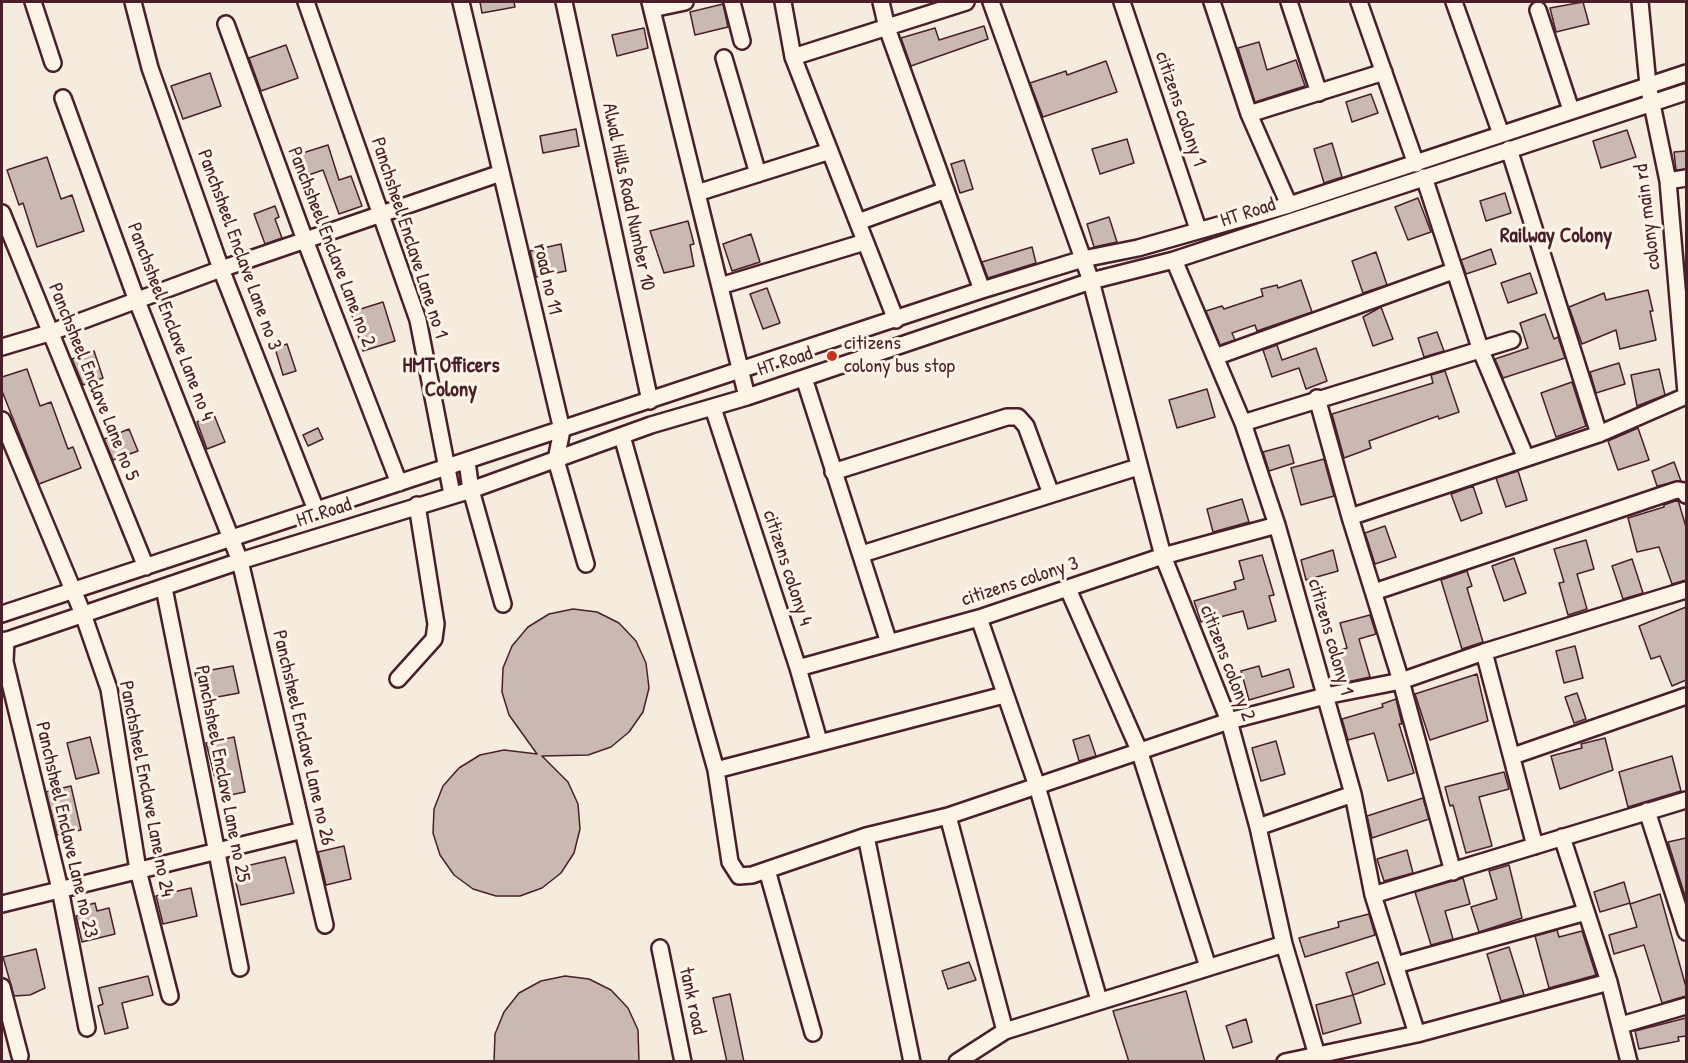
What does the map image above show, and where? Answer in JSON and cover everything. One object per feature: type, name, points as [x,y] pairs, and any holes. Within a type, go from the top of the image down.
[{"type":"street","points":[[33,2],[53,63]]},
{"type":"street","name":"Panchsheel Enclave Lane no 3","points":[[133,2],[150,68],[221,269],[316,510]]},
{"type":"street","name":"Panchsheel Enclave Lane no 1","points":[[306,2],[418,320],[452,494]]},
{"type":"street","name":"road no 11","points":[[461,2],[562,430],[556,460],[586,564]]},
{"type":"street","name":"Alwal Hills Road Number 10","points":[[564,2],[650,401]]},
{"type":"street","points":[[685,2],[651,5],[747,397]]},
{"type":"street","points":[[732,2],[742,41]]},
{"type":"street","points":[[783,2],[793,57],[896,320]]},
{"type":"street","points":[[881,2],[886,28],[982,290]]},
{"type":"street","points":[[793,57],[966,2]]},
{"type":"street","name":"citizens colony 2","points":[[991,2],[1090,281],[1163,556],[1229,721],[1258,827],[1284,944],[1318,1058]]},
{"type":"street","name":"citizens colony 1","points":[[1122,2],[1198,229]]},
{"type":"street","points":[[1212,2],[1249,114],[1289,205]]},
{"type":"street","points":[[1288,2],[1319,93]]},
{"type":"street","points":[[1359,2],[1420,170],[1481,351],[1526,458]]},
{"type":"street","points":[[1454,2],[1501,134]]},
{"type":"street","name":"colony main rd","points":[[1640,2],[1648,85],[1668,181],[1686,395]]},
{"type":"street","points":[[1538,9],[1571,110]]},
{"type":"street","name":"Panchsheel Enclave Lane no 2","points":[[226,24],[305,240],[399,483]]},
{"type":"street","points":[[724,58],[758,174]]},
{"type":"street","points":[[1249,114],[1384,72]]},
{"type":"street","name":"HT Road","points":[[4,641],[240,561],[471,490],[622,436],[747,397],[1090,281],[1174,260],[1420,170],[1501,134],[1686,73]]},
{"type":"street","name":"HT Road","points":[[2,614],[982,290],[1083,259],[1138,248],[1198,229],[1420,170],[1509,149],[1686,92]]},
{"type":"street","name":"Panchsheel Enclave Lane no 4","points":[[63,98],[137,301],[240,561]]},
{"type":"street","points":[[1509,149],[1599,434]]},
{"type":"street","points":[[697,193],[830,151]]},
{"type":"street","points":[[2,348],[49,333],[221,269],[501,173]]},
{"type":"street","points":[[1668,181],[1686,178]]},
{"type":"street","points":[[858,222],[946,190]]},
{"type":"street","name":"Panchsheel Enclave Lane no 5","points":[[2,213],[146,567]]},
{"type":"street","points":[[720,286],[866,242]]},
{"type":"street","name":"citizens colony 1","points":[[1174,260],[1243,423],[1277,525],[1353,794],[1373,895],[1417,1034]]},
{"type":"street","points":[[1215,357],[1453,271]]},
{"type":"street","points":[[1243,423],[1317,398],[1512,340]]},
{"type":"street","points":[[804,378],[889,642]]},
{"type":"street","points":[[1350,517],[1599,434],[1686,395]]},
{"type":"street","points":[[1317,398],[1350,517],[1401,681],[1453,872]]},
{"type":"street","name":"citizens colony 4","points":[[713,408],[798,668],[819,741]]},
{"type":"street","points":[[833,472],[1007,417],[1018,417],[1026,426],[1051,494]]},
{"type":"street","name":"Panchsheel Enclave Lane no 24","points":[[2,420],[83,614],[109,689],[138,870],[170,996]]},
{"type":"street","points":[[622,436],[716,770],[730,862],[739,876],[752,875],[866,836],[948,816],[1229,721],[1325,696],[1401,681],[1484,652],[1686,590]]},
{"type":"street","points":[[467,462],[471,490],[503,604]]},
{"type":"street","points":[[862,554],[1138,467]]},
{"type":"street","points":[[1374,592],[1677,490],[1684,491],[1686,495]]},
{"type":"street","points":[[398,678],[434,639],[437,615],[417,506]]},
{"type":"street","name":"citizens colony 3","points":[[798,668],[978,618],[1163,556],[1277,525]]},
{"type":"street","name":"Panchsheel Enclave Lane no 26","points":[[240,561],[325,925]]},
{"type":"street","name":"Panchsheel Enclave Lane no 25","points":[[164,588],[240,968]]},
{"type":"street","points":[[1068,589],[1139,750],[1208,967]]},
{"type":"street","points":[[978,618],[1037,786],[1099,1000]]},
{"type":"street","name":"Panchsheel Enclave Lane no 23","points":[[4,641],[5,662],[60,889],[87,1028]]},
{"type":"street","points":[[1484,652],[1535,846]]},
{"type":"street","points":[[716,770],[819,741],[1004,695]]},
{"type":"street","points":[[1513,756],[1686,696]]},
{"type":"street","points":[[1258,827],[1353,794]]},
{"type":"street","points":[[1373,895],[1686,800]]},
{"type":"street","points":[[1647,812],[1683,905],[1686,932]]},
{"type":"street","points":[[948,816],[1005,1031]]},
{"type":"street","points":[[2,904],[303,830]]},
{"type":"street","points":[[866,836],[912,1062]]},
{"type":"street","points":[[1562,837],[1609,982],[1629,1062]]},
{"type":"street","points":[[767,870],[813,1033]]},
{"type":"street","points":[[1396,965],[1586,912]]},
{"type":"street","points":[[957,1062],[1005,1031],[1284,944]]},
{"type":"street","name":"tank road","points":[[660,948],[683,1062]]},
{"type":"street","points":[[1285,1062],[1318,1058],[1417,1034],[1609,982]]},
{"type":"street","points":[[2,987],[20,1056]]},
{"type":"street","points":[[1621,1024],[1686,1006]]},
{"type":"building","points":[[480,2],[514,2],[515,7],[482,13]]},
{"type":"building","points":[[1583,2],[1589,24],[1556,32],[1550,8]]},
{"type":"building","points":[[723,4],[728,27],[695,35],[690,12]]},
{"type":"building","points":[[984,26],[988,39],[911,66],[901,38],[935,28],[939,40]]},
{"type":"building","points":[[644,28],[648,48],[617,56],[612,35]]},
{"type":"building","points":[[1259,42],[1267,70],[1296,60],[1305,86],[1255,102],[1238,48]]},
{"type":"building","points":[[286,45],[298,78],[261,91],[249,58]]},
{"type":"building","points":[[1106,61],[1117,92],[1043,117],[1030,83],[1066,71],[1067,75]]},
{"type":"building","points":[[210,73],[221,106],[183,119],[171,86]]},
{"type":"building","points":[[1371,94],[1378,113],[1352,122],[1346,102]]},
{"type":"building","points":[[576,129],[579,146],[543,153],[540,136]]},
{"type":"building","points":[[1627,130],[1636,157],[1601,168],[1593,141]]},
{"type":"building","points":[[1127,139],[1134,163],[1100,174],[1092,149]]},
{"type":"building","points":[[1332,143],[1342,177],[1324,183],[1314,149]]},
{"type":"building","points":[[328,145],[339,180],[351,176],[362,206],[339,214],[323,170],[300,178],[293,156]]},
{"type":"building","points":[[1686,151],[1686,169],[1676,170],[1674,152]]},
{"type":"building","points":[[47,157],[61,199],[72,195],[84,231],[37,247],[23,203],[19,205],[7,170]]},
{"type":"building","points":[[964,160],[973,189],[960,193],[951,164]]},
{"type":"building","points":[[1505,193],[1511,213],[1486,221],[1480,201]]},
{"type":"building","points":[[1418,198],[1431,232],[1408,240],[1395,207]]},
{"type":"building","points":[[275,206],[279,217],[275,219],[282,238],[265,244],[254,214]]},
{"type":"building","points":[[1109,217],[1117,242],[1094,247],[1087,224]]},
{"type":"building","points":[[688,221],[694,244],[690,245],[694,266],[664,273],[650,231]]},
{"type":"building","points":[[751,234],[760,262],[732,271],[723,244]]},
{"type":"building","points":[[561,244],[566,271],[536,277],[530,251]]},
{"type":"building","points":[[1032,247],[1036,263],[988,278],[982,262]]},
{"type":"building","points":[[1491,249],[1496,264],[1466,274],[1461,260]]},
{"type":"building","points":[[1376,252],[1387,285],[1363,293],[1352,261]]},
{"type":"building","points":[[1530,273],[1537,293],[1508,303],[1501,283]]},
{"type":"building","points":[[1301,280],[1312,312],[1257,331],[1255,325],[1232,333],[1235,340],[1220,345],[1206,311],[1222,306],[1224,309],[1263,296],[1261,289],[1277,285],[1278,288]]},
{"type":"building","points":[[767,288],[780,323],[763,329],[750,294]]},
{"type":"building","points":[[1648,290],[1656,340],[1620,349],[1616,330],[1582,344],[1569,307],[1604,293],[1606,300]]},
{"type":"building","points":[[383,302],[395,341],[363,351],[351,312]]},
{"type":"building","points":[[1381,307],[1393,339],[1373,346],[1363,317]]},
{"type":"building","points":[[1545,314],[1554,339],[1558,337],[1565,358],[1503,378],[1495,359],[1528,348],[1520,323]]},
{"type":"building","points":[[1437,332],[1444,351],[1424,357],[1418,338]]},
{"type":"building","points":[[287,344],[296,371],[283,375],[275,348]]},
{"type":"building","points":[[1277,345],[1282,360],[1316,348],[1327,381],[1306,389],[1299,368],[1272,377],[1263,350]]},
{"type":"building","points":[[94,351],[103,378],[83,385],[72,359]]},
{"type":"building","points":[[1619,363],[1625,384],[1596,393],[1590,372]]},
{"type":"building","points":[[27,369],[40,406],[51,402],[68,449],[73,447],[81,468],[39,484],[2,391],[2,377]]},
{"type":"building","points":[[1659,369],[1665,395],[1637,406],[1631,375]]},
{"type":"building","points":[[1445,371],[1459,412],[1439,419],[1438,416],[1369,441],[1371,448],[1344,458],[1332,414],[1433,383],[1431,375]]},
{"type":"building","points":[[1572,382],[1586,426],[1556,437],[1541,393]]},
{"type":"building","points":[[1207,389],[1215,417],[1177,428],[1169,400]]},
{"type":"building","points":[[214,415],[225,442],[207,449],[197,422]]},
{"type":"building","points":[[318,428],[323,439],[308,446],[303,435]]},
{"type":"building","points":[[1638,428],[1649,460],[1618,470],[1608,441]]},
{"type":"building","points":[[129,429],[138,451],[113,460],[104,439]]},
{"type":"building","points":[[1289,445],[1294,463],[1269,471],[1263,452]]},
{"type":"building","points":[[1324,459],[1334,496],[1301,505],[1291,468]]},
{"type":"building","points":[[1674,462],[1681,481],[1657,486],[1652,471]]},
{"type":"building","points":[[1518,471],[1527,500],[1506,507],[1496,478]]},
{"type":"building","points":[[1473,486],[1482,513],[1461,521],[1451,494]]},
{"type":"building","points":[[1242,499],[1249,522],[1213,532],[1207,509]]},
{"type":"building","points":[[1678,500],[1686,527],[1686,580],[1672,584],[1659,547],[1637,552],[1628,518],[1664,507]]},
{"type":"building","points":[[1385,526],[1396,557],[1375,564],[1365,533]]},
{"type":"building","points":[[1586,540],[1594,569],[1577,574],[1587,609],[1568,615],[1559,583],[1564,582],[1554,549]]},
{"type":"building","points":[[1333,550],[1338,571],[1306,580],[1301,560]]},
{"type":"building","points":[[1262,555],[1274,595],[1269,596],[1276,621],[1248,629],[1243,611],[1201,622],[1194,601],[1236,589],[1234,582],[1244,579],[1239,561]]},
{"type":"building","points":[[1514,558],[1526,593],[1504,601],[1492,566]]},
{"type":"building","points":[[1632,559],[1643,593],[1623,599],[1612,566]]},
{"type":"building","points":[[1467,571],[1472,586],[1467,588],[1483,642],[1462,649],[1441,580]]},
{"type":"building","points":[[1686,607],[1686,680],[1672,686],[1660,656],[1651,659],[1639,626]]},
{"type":"building","points":[[573,609],[597,612],[619,623],[636,641],[646,663],[649,688],[643,712],[629,732],[611,747],[588,755],[542,756],[568,782],[578,804],[580,829],[574,853],[561,873],[542,888],[520,896],[496,896],[473,889],[454,875],[440,855],[433,833],[434,809],[443,786],[459,768],[480,755],[504,750],[537,754],[509,715],[502,692],[503,668],[512,646],[528,627],[549,614]]},
{"type":"building","points":[[1370,615],[1376,634],[1359,639],[1370,677],[1347,682],[1338,651],[1347,648],[1340,623]]},
{"type":"building","points":[[1575,646],[1583,678],[1564,683],[1556,651]]},
{"type":"building","points":[[233,666],[239,693],[201,700],[195,673]]},
{"type":"building","points":[[1259,666],[1262,677],[1289,669],[1294,687],[1249,700],[1241,671]]},
{"type":"building","points":[[1477,674],[1488,721],[1430,740],[1415,694]]},
{"type":"building","points":[[1577,693],[1586,719],[1574,723],[1565,697]]},
{"type":"building","points":[[1396,699],[1402,724],[1399,724],[1414,773],[1388,781],[1374,733],[1348,740],[1342,719],[1383,707],[1382,704]]},
{"type":"building","points":[[1089,735],[1096,756],[1079,761],[1073,740]]},
{"type":"building","points":[[90,737],[99,773],[76,779],[67,743]]},
{"type":"building","points":[[234,737],[245,792],[220,797],[206,743]]},
{"type":"building","points":[[1605,738],[1613,770],[1560,789],[1551,756],[1582,748],[1581,744]]},
{"type":"building","points":[[1276,741],[1285,774],[1261,781],[1252,748]]},
{"type":"building","points":[[1672,756],[1681,791],[1628,807],[1619,772]]},
{"type":"building","points":[[1504,772],[1509,789],[1479,797],[1492,846],[1466,853],[1453,805],[1450,806],[1445,787]]},
{"type":"building","points":[[71,786],[81,830],[57,835],[46,792]]},
{"type":"building","points":[[1423,798],[1429,819],[1372,838],[1367,816]]},
{"type":"building","points":[[1686,838],[1686,896],[1685,896],[1668,842]]},
{"type":"building","points":[[344,846],[351,879],[326,885],[318,852]]},
{"type":"building","points":[[1407,850],[1413,873],[1384,881],[1377,859]]},
{"type":"building","points":[[285,857],[294,893],[241,905],[233,869]]},
{"type":"building","points":[[1509,865],[1522,918],[1479,932],[1471,907],[1497,899],[1489,871]]},
{"type":"building","points":[[1463,878],[1470,904],[1445,911],[1453,939],[1431,945],[1415,892]]},
{"type":"building","points":[[1624,882],[1630,903],[1600,912],[1594,892]]},
{"type":"building","points":[[191,888],[197,916],[163,924],[156,896]]},
{"type":"building","points":[[1660,894],[1686,987],[1686,996],[1662,1003],[1644,945],[1614,954],[1609,935],[1637,927],[1630,904]]},
{"type":"building","points":[[95,903],[97,911],[109,908],[115,934],[82,942],[76,916],[86,914],[84,906]]},
{"type":"building","points":[[1369,914],[1375,935],[1305,957],[1299,938],[1339,927],[1338,922]]},
{"type":"building","points":[[1557,930],[1559,937],[1582,931],[1596,975],[1549,988],[1535,936]]},
{"type":"building","points":[[1509,947],[1524,995],[1501,1001],[1487,954]]},
{"type":"building","points":[[36,949],[45,988],[30,995],[14,996],[3,957]]},
{"type":"building","points":[[969,962],[976,980],[948,989],[942,971]]},
{"type":"building","points":[[1378,962],[1385,984],[1353,995],[1346,973]]},
{"type":"building","points":[[148,976],[153,995],[122,1003],[128,1028],[105,1034],[98,1006],[103,1004],[99,988]]},
{"type":"building","points":[[565,976],[589,979],[611,990],[628,1008],[638,1030],[639,1062],[494,1062],[495,1034],[504,1012],[519,993],[541,981]]},
{"type":"building","points":[[1186,991],[1205,1062],[1129,1062],[1113,1011]]},
{"type":"building","points":[[730,994],[744,1062],[727,1062],[713,998]]},
{"type":"building","points":[[1353,995],[1361,1023],[1323,1034],[1316,1005]]},
{"type":"building","points":[[1686,1018],[1686,1036],[1678,1037],[1679,1041],[1639,1049],[1635,1031]]},
{"type":"building","points":[[1246,1019],[1252,1042],[1233,1048],[1226,1026]]},
{"type":"place","name":"citizens colony bus stop","points":[[832,356]]},
{"type":"district","name":"Railway Colony","points":[[1556,236]]},
{"type":"district","name":"HMT Officers Colony","points":[[451,378]]}]
